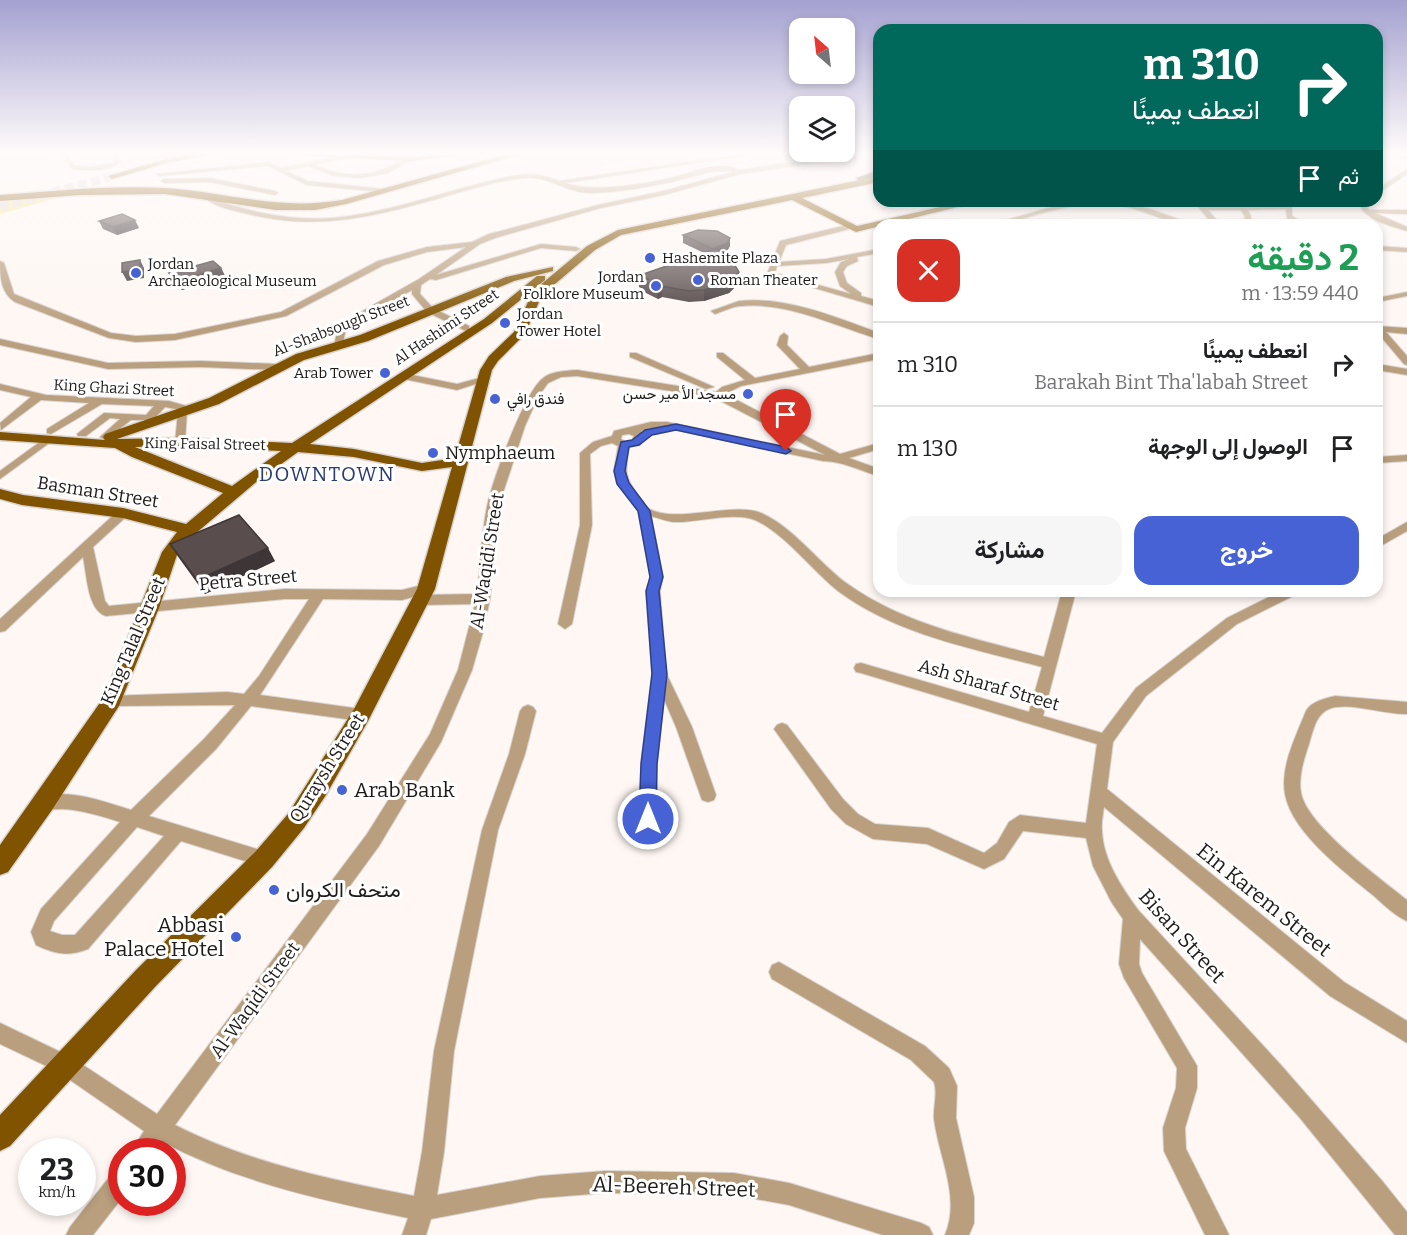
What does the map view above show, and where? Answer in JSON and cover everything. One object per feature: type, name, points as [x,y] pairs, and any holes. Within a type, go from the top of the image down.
[{"type":"main road","name":"Al Hashimi Street","points":[[295,447],[490,320],[576,249],[599,235],[618,227],[717,211]]},
{"type":"main road","points":[[527,316],[537,293],[549,281],[591,248],[618,233],[730,211]]},
{"type":"main road","points":[[815,211],[838,225],[856,227],[873,223]]},
{"type":"main road","points":[[821,211],[856,227],[873,223]]},
{"type":"main road","points":[[889,219],[923,211]]},
{"type":"main road","points":[[894,219],[933,211]]},
{"type":"main road","name":"Al-Shabsough Street","points":[[110,439],[150,421],[188,411],[228,395],[277,367],[373,335],[517,276],[554,268]]},
{"type":"main road","points":[[507,306],[508,312],[527,316]]},
{"type":"main road","points":[[490,320],[527,316]]},
{"type":"main road","name":"Quraysh Street","points":[[0,1136],[64,1064],[264,859],[296,821],[318,788],[361,716],[423,595],[483,380],[493,359],[519,334],[527,316]]},
{"type":"main road","points":[[321,428],[326,438],[333,444],[354,453],[422,467],[454,462],[463,452]]},
{"type":"main road","name":"King Faisal Street","points":[[0,430],[50,435],[96,444],[110,439],[137,454],[234,492]]},
{"type":"main road","name":"King Faisal Street","points":[[50,435],[82,434],[110,439],[295,447],[354,453]]},
{"type":"main road","name":"King Talal Street","points":[[0,864],[44,803],[112,700],[150,608],[170,552],[189,530],[234,492],[295,447]]},
{"type":"main road","name":"Basman Street","points":[[0,494],[22,500],[123,513],[189,530]]},
{"type":"street","points":[[243,211],[260,216],[335,221],[389,211]]},
{"type":"street","points":[[339,346],[344,328],[372,309],[420,283],[474,244],[492,236],[582,211]]},
{"type":"street","points":[[1014,219],[1043,211]]},
{"type":"street","points":[[1143,211],[1171,219]]},
{"type":"street","points":[[1366,211],[1407,212]]},
{"type":"street","points":[[1366,211],[1407,228]]},
{"type":"street","points":[[781,245],[838,225]]},
{"type":"street","points":[[781,245],[856,227]]},
{"type":"street","points":[[0,263],[10,295],[18,300],[109,335],[160,339],[283,314],[301,307],[361,272],[383,263],[438,247],[474,244]]},
{"type":"street","points":[[781,245],[777,264],[771,272],[772,275],[873,302]]},
{"type":"street","points":[[420,283],[541,246],[576,249]]},
{"type":"street","points":[[1383,248],[1407,250]]},
{"type":"street","points":[[777,264],[826,261],[873,252]]},
{"type":"street","points":[[865,299],[843,284],[839,272],[844,264],[866,254]]},
{"type":"street","points":[[420,283],[416,294],[430,310],[466,328]]},
{"type":"street","points":[[1383,299],[1407,294]]},
{"type":"street","points":[[715,311],[741,303],[768,304],[839,321],[873,334]]},
{"type":"street","points":[[1383,329],[1407,331]]},
{"type":"street","points":[[1383,335],[1407,362]]},
{"type":"street","points":[[784,336],[782,345],[807,370]]},
{"type":"street","points":[[0,342],[108,366],[192,364],[277,367]]},
{"type":"street","points":[[633,355],[720,392],[753,381],[873,357]]},
{"type":"street","points":[[720,355],[753,381]]},
{"type":"street","points":[[1383,368],[1407,372]]},
{"type":"street","name":"Al-Waqidi Street","points":[[153,1138],[373,840],[436,737],[465,670],[476,632],[483,599],[496,492],[520,426],[533,398],[545,381],[559,374],[578,373],[720,392],[838,458],[873,471]]},
{"type":"street","points":[[402,376],[457,387],[483,380]]},
{"type":"street","name":"King Ghazi Street","points":[[0,387],[38,397],[162,404],[188,411]]},
{"type":"street","points":[[0,430],[38,397]]},
{"type":"street","points":[[0,476],[50,435],[98,402]]},
{"type":"street","points":[[82,434],[124,402]]},
{"type":"street","points":[[108,415],[150,421],[162,404]]},
{"type":"street","points":[[180,442],[188,411]]},
{"type":"street","points":[[110,439],[128,417]]},
{"type":"street","points":[[648,819],[649,764],[659,674],[653,591],[657,577],[644,511],[623,484],[618,433],[635,434],[676,427],[807,455],[838,458],[873,447]]},
{"type":"street","points":[[565,624],[586,525],[585,453],[597,444],[620,441]]},
{"type":"street","points":[[807,455],[816,445]]},
{"type":"street","points":[[853,465],[869,458],[873,453]]},
{"type":"street","points":[[1383,460],[1407,458]]},
{"type":"street","points":[[644,511],[672,518],[735,514],[757,516],[779,531],[842,587],[877,610],[925,630],[1050,664]]},
{"type":"street","points":[[0,627],[123,513]]},
{"type":"street","points":[[1383,540],[1407,526]]},
{"type":"street","name":"Petra Street","points":[[87,546],[102,607],[106,611],[228,599],[319,594],[423,595],[483,599]]},
{"type":"street","points":[[177,833],[81,942],[72,946],[61,946],[43,938],[40,932],[47,915],[135,819],[210,744],[248,700],[284,651],[319,594]]},
{"type":"street","points":[[1035,719],[1067,597]]},
{"type":"street","points":[[1105,740],[1137,697],[1167,670],[1232,621],[1280,597]]},
{"type":"street","name":"Ash Sharaf Street","points":[[861,668],[1105,740]]},
{"type":"street","points":[[659,674],[684,727],[708,795]]},
{"type":"street","points":[[112,700],[192,698],[248,700],[361,716]]},
{"type":"street","points":[[1407,708],[1334,702],[1319,707],[1314,711],[1298,751],[1293,793],[1295,804],[1303,817],[1321,837],[1407,912]]},
{"type":"street","points":[[414,1235],[423,1209],[433,1152],[444,1051],[474,903],[490,830],[517,754],[528,711]]},
{"type":"street","points":[[782,729],[837,804],[852,819],[873,831],[928,836],[984,861],[997,854],[1008,844],[1020,823],[1093,831]]},
{"type":"street","name":"Bisan Street","points":[[1105,740],[1093,831],[1100,860],[1109,882],[1132,917],[1251,1046],[1366,1177],[1407,1231]]},
{"type":"street","name":"Ein Karem Street","points":[[1099,793],[1337,989],[1407,1033]]},
{"type":"street","points":[[44,803],[74,803],[135,819],[264,859]]},
{"type":"street","points":[[1132,917],[1129,964],[1134,978],[1187,1066],[1189,1078],[1187,1089],[1174,1123],[1172,1138],[1175,1151],[1217,1235]]},
{"type":"street","points":[[779,972],[918,1053],[942,1075],[946,1086],[945,1118],[963,1210],[957,1235]]},
{"type":"street","points":[[0,1033],[64,1064],[160,1129],[200,1150],[325,1190],[423,1209]]},
{"type":"street","name":"Al-Beereh Street","points":[[423,1209],[540,1187],[605,1182],[734,1184],[789,1194],[921,1235]]},
{"type":"street","points":[[78,1235],[108,1197]]},
{"type":"building","points":[[122,214],[135,220],[113,227],[99,221]]},
{"type":"building","points":[[698,230],[717,231],[730,238],[727,243],[713,249],[683,235]]},
{"type":"building","points":[[715,249],[729,255],[739,272],[729,281],[704,290],[689,291],[657,287],[643,281],[648,279],[638,276]]},
{"type":"building","points":[[140,260],[140,269],[122,272],[122,263]]},
{"type":"building","points":[[213,261],[221,268],[178,281],[169,273]]},
{"type":"building","points":[[239,515],[268,548],[197,580],[170,544]]},
{"type":"place","name":"Hashemite Plaza","points":[[650,258]]},
{"type":"place","name":"Jordan Archaeological Museum","points":[[136,273]]},
{"type":"place","name":"Roman Theater","points":[[698,280]]},
{"type":"place","name":"Jordan Folklore Museum","points":[[656,286]]},
{"type":"place","name":"Jordan Tower Hotel","points":[[505,323]]},
{"type":"place","name":"Arab Tower","points":[[385,373]]},
{"type":"place","name":"مسجد الأ مير حسن","points":[[748,394]]},
{"type":"place","name":"فندق رافي","points":[[495,399]]},
{"type":"place","name":"Nymphaeum","points":[[433,453]]},
{"type":"place","name":"Arab Bank","points":[[342,790]]},
{"type":"place","name":"متحف الكروان","points":[[274,890]]},
{"type":"place","name":"Abbasi Palace Hotel","points":[[236,937]]},
{"type":"district","name":"DOWNTOWN","points":[[327,474]]},
{"type":"route","points":[[648,819],[649,764],[659,674],[653,591],[657,577],[644,511],[623,484],[620,465],[624,445],[636,443],[640,437],[649,432],[676,427],[786,451]]}]
